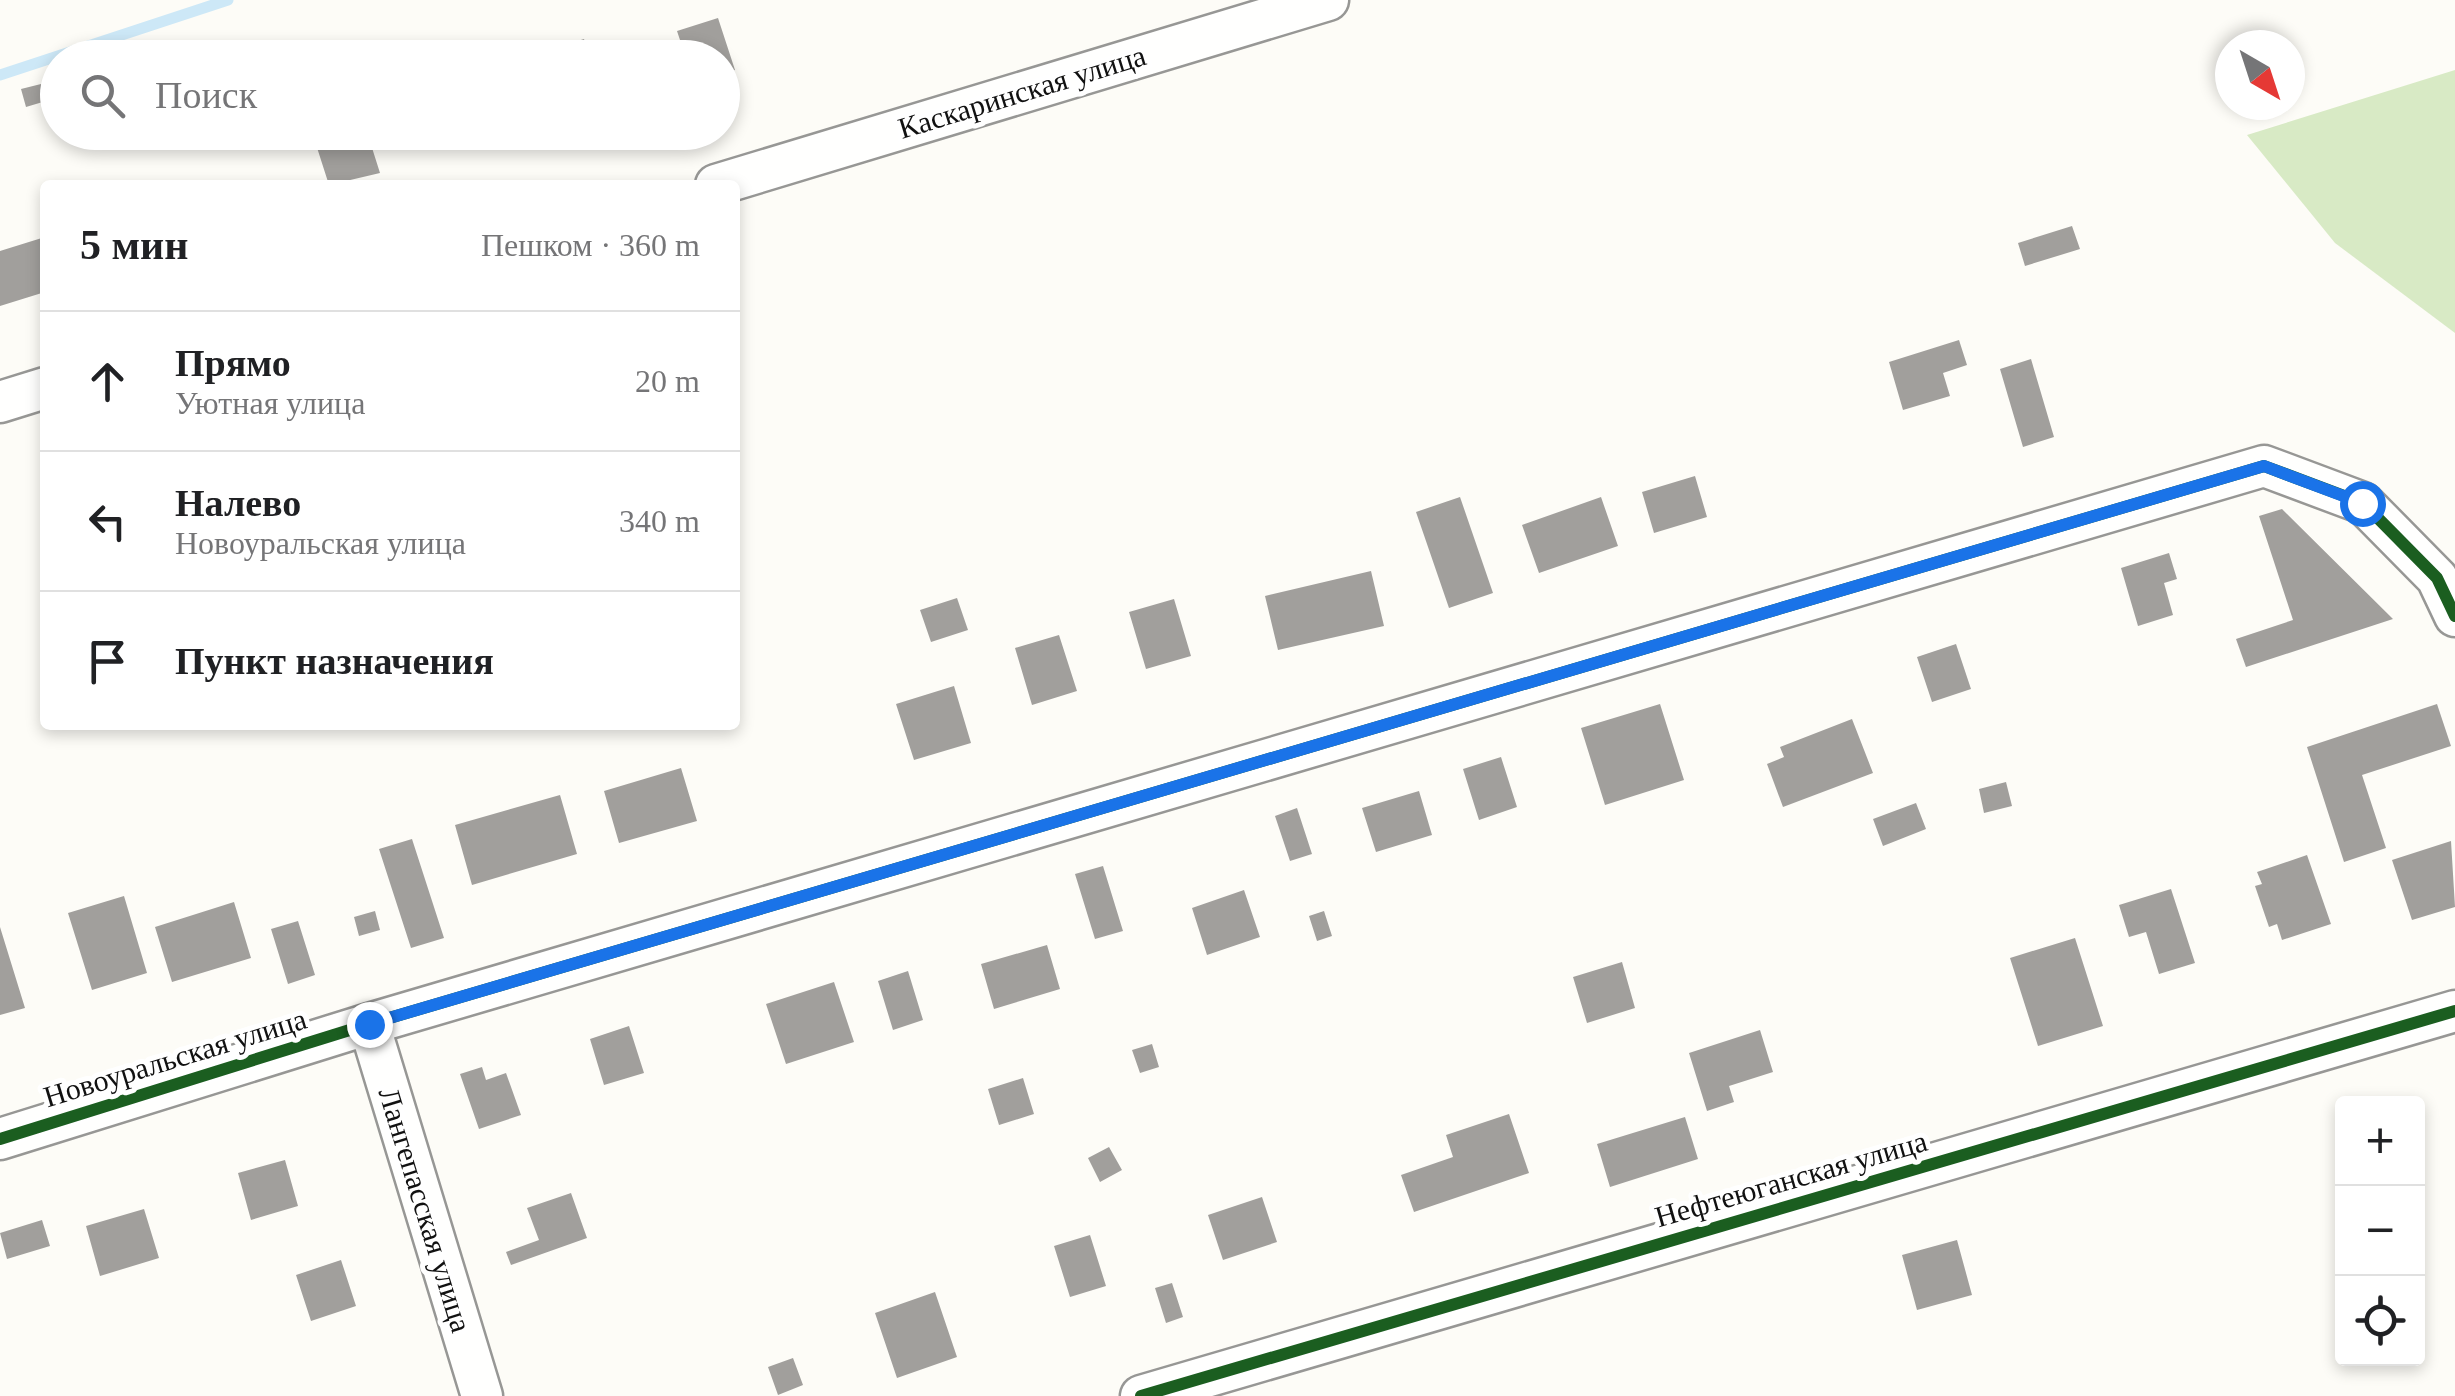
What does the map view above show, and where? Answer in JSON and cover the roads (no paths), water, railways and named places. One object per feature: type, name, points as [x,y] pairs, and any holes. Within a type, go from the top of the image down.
[{"type":"street","name":"Каскаринская улица","points":[[733,180],[1328,0]]},
{"type":"street","points":[[0,402],[40,390]]},
{"type":"street","name":"Новоуральская улица","points":[[0,1139],[369,1024],[2264,466],[2362,503],[2437,578],[2455,616]]},
{"type":"street","name":"Нефтеюганская улица","points":[[1141,1396],[2455,1011]]},
{"type":"street","name":"Лангепасская улица","points":[[369,1024],[482,1396]]},
{"type":"waterway","points":[[106,40],[228,0]]},
{"type":"waterway","points":[[0,75],[40,62]]}]
